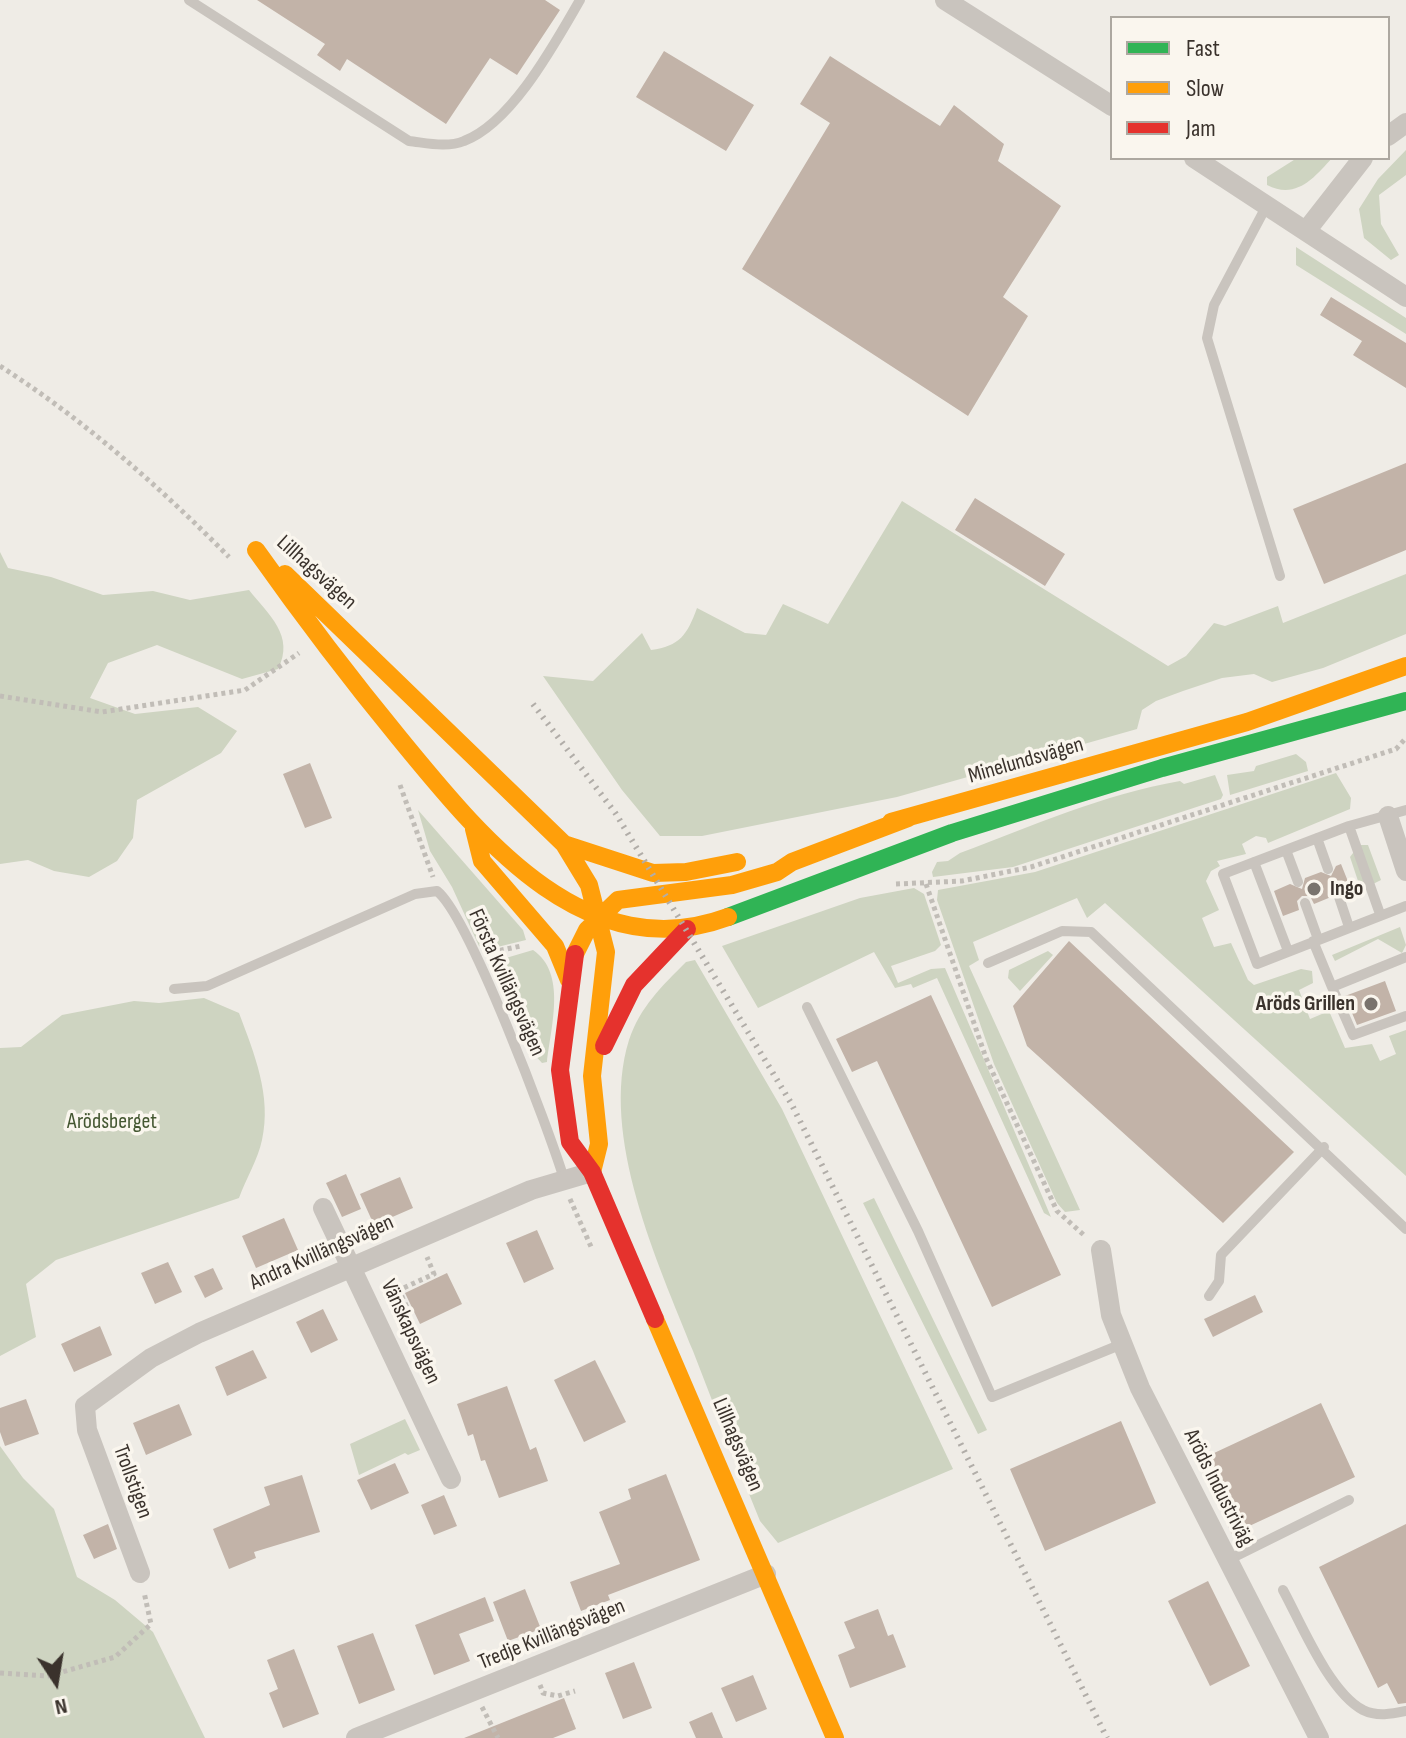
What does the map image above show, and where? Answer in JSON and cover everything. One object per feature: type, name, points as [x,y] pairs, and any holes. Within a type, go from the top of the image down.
[{"type":"main road","name":"Lillhagsvägen","points":[[592,1172],[599,1144],[592,1076],[606,952],[599,916],[589,885],[564,844],[298,583],[256,550],[325,648],[474,829],[501,846],[544,887],[567,903],[599,916],[643,926],[687,929]]},
{"type":"main road","name":"Minelundsvägen","points":[[653,873],[686,872],[760,857],[908,818],[1247,722],[1406,666]]},
{"type":"main road","name":"Minelundsvägen","points":[[687,929],[1026,809],[1406,701]]},
{"type":"main road","name":"Lillhagsvägen","points":[[835,1738],[592,1172],[570,1142],[560,1070],[569,980],[576,948],[599,916],[618,900],[629,896],[695,892],[777,872],[792,862],[908,818]]},
{"type":"main road","name":"Lillhagsvägen","points":[[474,829],[482,861],[555,946],[569,980]]},
{"type":"main road","name":"Lillhagsvägen","points":[[564,844],[653,873]]},
{"type":"main road","name":"Lillhagsvägen","points":[[592,1076],[616,1016],[634,985],[687,929]]},
{"type":"street","points":[[945,0],[1110,105]]},
{"type":"street","points":[[1197,160],[1406,297]]},
{"type":"street","points":[[1306,231],[1361,160]]},
{"type":"street","points":[[1397,813],[1406,871]]},
{"type":"street","name":"Andra Kvillängsvägen","points":[[85,1406],[151,1358],[199,1333],[418,1237],[564,1179],[592,1172]]},
{"type":"street","name":"Vänskapsvägen","points":[[323,1208],[451,1479]]},
{"type":"street","name":"Aröds Industriväg","points":[[1101,1250],[1111,1315],[1140,1388],[1319,1738]]},
{"type":"street","name":"Trollstigen","points":[[85,1406],[87,1430],[140,1573]]},
{"type":"street","name":"Tredje Kvillängsvägen","points":[[356,1738],[766,1574]]},
{"type":"lane","points":[[189,0],[409,141],[440,145],[463,142],[489,127],[550,51],[580,0]]},
{"type":"lane","points":[[1267,205],[1214,305],[1207,338],[1280,576]]},
{"type":"lane","points":[[1397,813],[1349,826],[1223,874],[1257,964],[1406,906]]},
{"type":"lane","points":[[1349,826],[1380,914]]},
{"type":"lane","points":[[1317,838],[1328,869]]},
{"type":"lane","points":[[1286,850],[1298,882]]},
{"type":"lane","points":[[1254,862],[1288,951]]},
{"type":"lane","points":[[174,989],[207,986],[415,894],[437,891]]},
{"type":"lane","name":"Första Kvillängsvägen","points":[[437,891],[447,901],[476,957],[564,1179]]},
{"type":"lane","points":[[1338,894],[1349,927]]},
{"type":"lane","points":[[1305,903],[1332,987],[1353,1035],[1406,1016]]},
{"type":"lane","points":[[988,963],[1062,931],[1078,929],[1091,932],[1324,1147],[1406,1229]]},
{"type":"lane","points":[[1332,987],[1406,957]]},
{"type":"lane","points":[[807,1007],[918,1231],[992,1397],[1122,1344]]},
{"type":"lane","points":[[1209,1296],[1219,1281],[1221,1255],[1324,1147]]},
{"type":"lane","points":[[1228,1560],[1349,1500]]},
{"type":"lane","points":[[1283,1590],[1333,1681],[1362,1710],[1386,1716],[1406,1711]]},
{"type":"path","points":[[0,366],[47,398],[156,485],[232,560]]},
{"type":"path","points":[[0,696],[102,712],[245,690],[307,648]]},
{"type":"path","points":[[883,886],[926,884],[1031,867],[1396,749],[1406,738]]},
{"type":"path","points":[[396,777],[437,891]]},
{"type":"path","points":[[926,884],[986,1058],[1057,1211],[1101,1250]]},
{"type":"path","points":[[410,1314],[399,1290],[434,1274],[418,1237]]},
{"type":"path","points":[[0,1673],[48,1676],[115,1657],[151,1624],[140,1573]]},
{"type":"path","points":[[533,1669],[543,1693],[558,1696],[575,1691]]},
{"type":"path","points":[[476,1692],[498,1738]]},
{"type":"green space","points":[[1406,150],[1406,175],[1379,195],[1381,224],[1399,255],[1391,260],[1364,238],[1359,209],[1378,179]]},
{"type":"green space","points":[[1294,160],[1330,160],[1304,185],[1296,188],[1277,189],[1267,185],[1267,177]]},
{"type":"green space","points":[[1296,247],[1406,318],[1406,334],[1296,265]]},
{"type":"green space","points":[[902,501],[1168,666],[1186,656],[1214,623],[1225,626],[1278,606],[1283,623],[1406,574],[1406,634],[1323,668],[1272,682],[1254,674],[1222,678],[1156,701],[1142,710],[1137,729],[897,797],[702,836],[660,836],[622,790],[543,676],[593,681],[642,633],[651,650],[676,642],[686,632],[697,608],[745,633],[766,635],[783,604],[828,624]]},
{"type":"green space","points":[[0,552],[8,568],[51,577],[103,595],[153,591],[190,600],[249,590],[282,636],[282,657],[278,669],[242,679],[157,645],[108,663],[90,698],[135,714],[198,707],[237,731],[221,753],[137,800],[133,838],[117,861],[89,877],[54,871],[28,860],[0,864]]},
{"type":"green space","points":[[1296,754],[1306,762],[1308,771],[1230,795],[1227,775],[1254,771],[1256,766]]},
{"type":"green space","points":[[1336,773],[1351,798],[1350,809],[1268,843],[1266,838],[1256,836],[1242,844],[1246,854],[1217,861],[1220,866],[1211,871],[1206,881],[1219,910],[1202,918],[1214,947],[1231,943],[1248,980],[1254,985],[1301,969],[1312,971],[1313,983],[1299,990],[1310,1019],[1329,1011],[1345,1048],[1372,1044],[1380,1061],[1396,1054],[1389,1036],[1406,1030],[1406,1176],[1105,903],[1087,918],[1077,898],[973,942],[979,960],[969,966],[1080,1210],[1065,1212],[1057,1203],[994,1064],[937,900],[938,890],[1035,872]]},
{"type":"green space","points":[[1215,775],[1223,795],[1221,799],[1013,867],[933,877],[937,862],[948,861],[960,853],[1068,812],[1124,794],[1180,781],[1184,784]]},
{"type":"green space","points":[[418,810],[523,930],[526,940],[485,950],[479,946],[452,887],[430,851]]},
{"type":"green space","points":[[1359,845],[1368,845],[1381,880],[1367,887],[1358,881],[1350,857]]},
{"type":"green space","points":[[914,888],[924,894],[941,945],[935,951],[891,966],[898,983],[931,969],[945,968],[1051,1217],[1044,1213],[937,978],[913,988],[911,984],[895,988],[874,952],[758,1008],[722,946],[860,898]]},
{"type":"green space","points":[[1400,927],[1406,945],[1402,953],[1378,939],[1335,961],[1332,955]]},
{"type":"green space","points":[[533,950],[544,960],[553,986],[553,1017],[547,1062],[542,1063],[532,1052],[489,963]]},
{"type":"green space","points":[[1048,951],[1053,955],[1020,991],[1008,978],[1009,970]]},
{"type":"green space","points":[[695,960],[782,1109],[953,1469],[778,1543],[760,1521],[649,1239],[627,1157],[621,1117],[622,1077],[629,1040],[639,1017],[686,962]]},
{"type":"green space","name":"Arödsberget","points":[[204,998],[239,1013],[256,1059],[263,1091],[262,1140],[239,1198],[56,1260],[26,1284],[36,1337],[0,1356],[0,1048],[21,1047],[62,1015],[134,1001],[159,1003]]},
{"type":"green space","points":[[874,1198],[987,1430],[978,1434],[863,1203]]},
{"type":"green space","points":[[405,1419],[420,1450],[408,1455],[405,1453],[359,1475],[350,1444]]},
{"type":"green space","points":[[0,1446],[23,1478],[54,1509],[77,1577],[115,1600],[153,1632],[205,1738],[0,1738]]},
{"type":"building","points":[[257,0],[545,0],[560,10],[517,75],[490,58],[446,124],[347,59],[340,71],[317,55],[325,44]]},
{"type":"building","points":[[664,51],[754,105],[726,151],[636,97]]},
{"type":"building","points":[[830,56],[940,126],[954,105],[1004,144],[998,161],[1061,206],[1003,297],[1028,316],[968,416],[742,269],[830,123],[800,104]]},
{"type":"building","points":[[1331,297],[1406,343],[1406,388],[1353,355],[1362,341],[1320,315]]},
{"type":"building","points":[[1406,463],[1406,550],[1324,584],[1293,509]]},
{"type":"building","points":[[975,498],[1065,554],[1045,586],[955,530]]},
{"type":"building","points":[[310,763],[332,818],[305,828],[283,774]]},
{"type":"building","points":[[1341,864],[1351,889],[1346,891],[1335,887],[1331,897],[1314,904],[1310,896],[1302,896],[1297,901],[1299,910],[1283,916],[1274,891],[1290,884],[1302,889],[1305,878],[1321,872],[1331,876],[1336,866]]},
{"type":"building","points":[[1069,941],[1294,1152],[1223,1223],[1027,1046],[1013,1006]]},
{"type":"building","name":"Aröds Grillen","points":[[1385,981],[1396,1011],[1357,1025],[1345,996]]},
{"type":"building","points":[[931,995],[1061,1275],[992,1307],[877,1061],[852,1072],[836,1039]]},
{"type":"building","points":[[346,1174],[361,1209],[342,1217],[326,1183]]},
{"type":"building","points":[[400,1177],[413,1208],[374,1225],[360,1194]]},
{"type":"building","points":[[284,1218],[298,1250],[256,1268],[242,1236]]},
{"type":"building","points":[[537,1230],[554,1269],[524,1283],[506,1243]]},
{"type":"building","points":[[168,1262],[182,1292],[155,1304],[141,1273]]},
{"type":"building","points":[[213,1268],[223,1289],[205,1298],[194,1276]]},
{"type":"building","points":[[447,1273],[462,1304],[420,1324],[405,1293]]},
{"type":"building","points":[[1255,1295],[1263,1312],[1213,1337],[1204,1319]]},
{"type":"building","points":[[323,1309],[338,1340],[311,1353],[296,1322]]},
{"type":"building","points":[[100,1326],[112,1355],[74,1372],[61,1344]]},
{"type":"building","points":[[253,1350],[267,1378],[227,1396],[215,1367]]},
{"type":"building","points":[[595,1360],[626,1422],[584,1442],[554,1380]]},
{"type":"building","points":[[507,1386],[530,1450],[536,1447],[548,1481],[499,1498],[485,1460],[481,1461],[473,1434],[468,1436],[457,1404]]},
{"type":"building","points":[[26,1399],[39,1434],[5,1446],[0,1432],[0,1408]]},
{"type":"building","points":[[1321,1403],[1355,1477],[1232,1534],[1197,1461]]},
{"type":"building","points":[[179,1404],[192,1435],[146,1455],[133,1423]]},
{"type":"building","points":[[1121,1421],[1156,1503],[1045,1551],[1010,1469]]},
{"type":"building","points":[[395,1463],[409,1493],[371,1510],[357,1480]]},
{"type":"building","points":[[666,1474],[700,1560],[608,1595],[610,1600],[581,1611],[570,1582],[620,1564],[599,1512],[631,1499],[628,1489]]},
{"type":"building","points":[[302,1475],[320,1532],[254,1552],[256,1558],[229,1569],[213,1529],[270,1505],[264,1487]]},
{"type":"building","points":[[444,1495],[457,1526],[434,1535],[421,1505]]},
{"type":"building","points":[[108,1524],[117,1549],[94,1559],[83,1535]]},
{"type":"building","points":[[1406,1524],[1406,1703],[1398,1704],[1387,1683],[1378,1688],[1319,1567]]},
{"type":"building","points":[[1208,1581],[1250,1666],[1210,1686],[1168,1601]]},
{"type":"building","points":[[525,1589],[541,1629],[508,1641],[493,1602]]},
{"type":"building","points":[[485,1597],[494,1621],[459,1634],[470,1661],[434,1675],[415,1625]]},
{"type":"building","points":[[878,1609],[888,1636],[893,1634],[906,1667],[850,1688],[838,1655],[855,1648],[844,1622]]},
{"type":"building","points":[[373,1633],[395,1690],[359,1704],[337,1646]]},
{"type":"building","points":[[294,1649],[319,1714],[283,1728],[269,1693],[278,1689],[267,1660]]},
{"type":"building","points":[[634,1662],[652,1708],[623,1719],[605,1673]]},
{"type":"building","points":[[753,1675],[767,1709],[736,1722],[721,1688]]},
{"type":"building","points":[[564,1698],[576,1729],[553,1738],[464,1738]]},
{"type":"building","points":[[712,1712],[723,1738],[696,1738],[689,1722]]},
{"type":"railway","points":[[533,704],[616,814],[791,1103],[1107,1738]]},
{"type":"traffic: fast","points":[[728,917],[952,833],[1162,768],[1406,701]]},
{"type":"traffic: slow","points":[[256,550],[344,669],[464,815],[540,884],[582,909],[628,925],[676,929],[728,917]]},
{"type":"traffic: slow","points":[[285,574],[564,844],[589,885],[606,952],[592,1076],[599,1144],[592,1172]]},
{"type":"traffic: slow","points":[[891,822],[1247,722],[1406,666]]},
{"type":"traffic: slow","points":[[575,954],[587,930],[618,900],[732,885],[777,872],[792,862],[908,818]]},
{"type":"traffic: slow","points":[[474,829],[482,861],[555,946],[569,980]]},
{"type":"traffic: slow","points":[[564,844],[653,873],[686,872],[737,862]]},
{"type":"traffic: slow","points":[[655,1319],[835,1738]]},
{"type":"traffic: jam","points":[[604,1046],[634,985],[687,929]]},
{"type":"traffic: jam","points":[[575,954],[560,1070],[570,1142],[592,1172],[655,1319]]},
{"type":"place","name":"Ingo","points":[[1314,889]]},
{"type":"place","name":"Aröds Grillen","points":[[1371,1004]]}]
